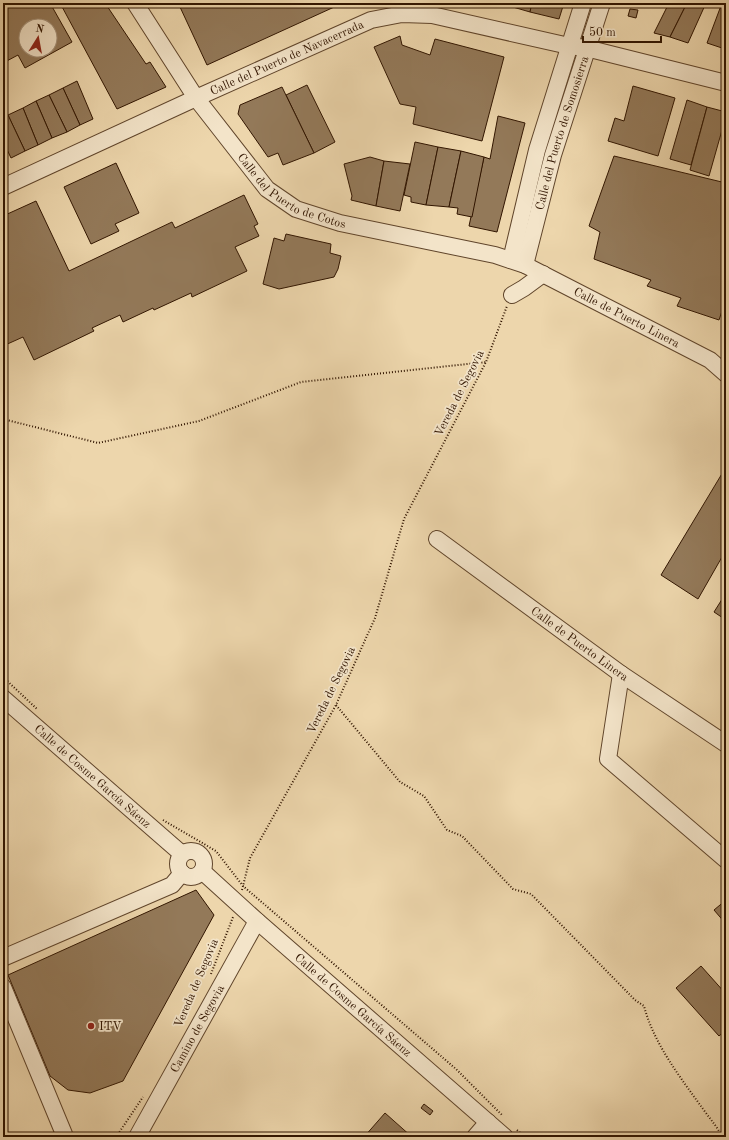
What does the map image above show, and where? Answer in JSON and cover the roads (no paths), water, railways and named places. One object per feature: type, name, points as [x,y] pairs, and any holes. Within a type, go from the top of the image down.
[{"type":"street","name":"Calle del Puerto de Cotos","points":[[135,3],[196,98],[267,188],[296,209],[340,223],[518,262]]},
{"type":"street","name":"Calle del Puerto de Somosierra","points":[[518,262],[537,150],[583,3]]},
{"type":"street","name":"Calle del Puerto de Somosierra","points":[[518,262],[586,48],[602,3]]},
{"type":"street","name":"Calle del Puerto de Navacerrada","points":[[3,187],[196,98],[371,20],[402,14],[432,15],[569,46],[586,48],[726,82]]},
{"type":"street","name":"Calle de Puerto Linera","points":[[518,262],[710,360],[726,374]]},
{"type":"street","points":[[512,295],[543,274]]},
{"type":"street","name":"Calle de Puerto Linera","points":[[437,539],[621,674],[726,744]]},
{"type":"street","points":[[621,674],[608,759],[726,860]]},
{"type":"street","name":"Calle de Cosme García Sáenz","points":[[3,698],[182,854]]},
{"type":"street","points":[[192,851],[199,853],[204,860],[204,867],[202,871],[200,874],[193,877],[189,877],[182,873],[178,864],[182,854],[192,851]]},
{"type":"street","name":"Calle de Cosme García Sáenz","points":[[202,871],[257,921],[488,1122],[509,1132]]},
{"type":"street","points":[[3,958],[172,884],[182,873]]},
{"type":"street","name":"Camino de Segovia","points":[[137,1137],[257,921]]},
{"type":"street","points":[[3,987],[64,1134]]},
{"type":"street","points":[[3,1002],[20,1040],[16,1049]]},
{"type":"street","points":[[475,1137],[488,1122]]},
{"type":"place","name":"ITV","points":[[91,1026]]}]
